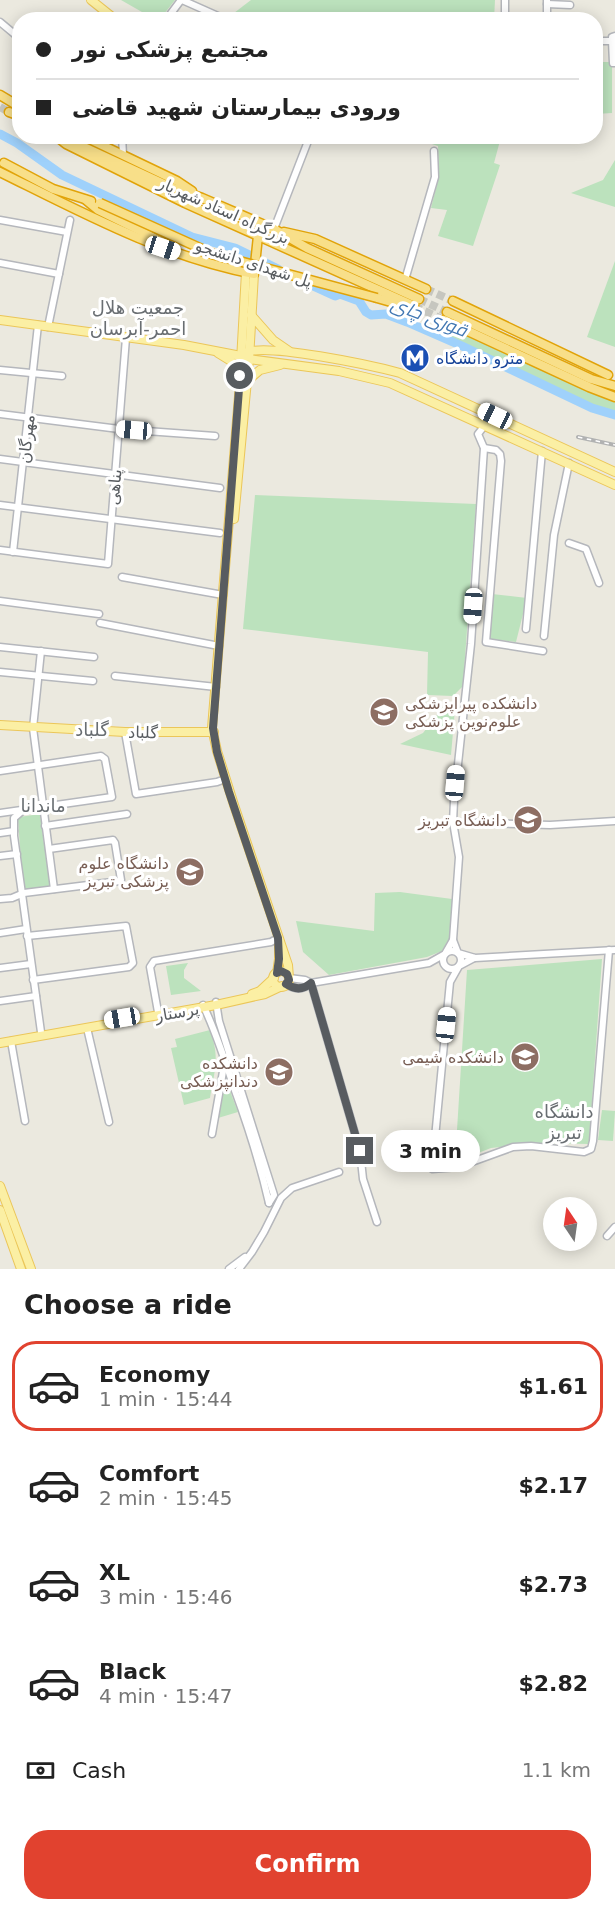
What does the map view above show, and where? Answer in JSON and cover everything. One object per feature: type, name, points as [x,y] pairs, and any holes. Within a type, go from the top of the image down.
[{"type":"highway","points":[[66,144],[258,236],[416,303]]},
{"type":"highway","name":"بزرگراه استاد شهریار","points":[[79,144],[168,186],[202,198],[274,230],[416,303]]},
{"type":"highway","points":[[100,144],[177,181],[202,198]]},
{"type":"highway","points":[[2,168],[72,208],[163,248],[201,261],[250,273],[258,236]]},
{"type":"highway","points":[[2,168],[86,200],[98,210],[201,261]]},
{"type":"highway","name":"پل شهدای دانشجو","points":[[86,200],[100,203],[213,254],[377,298],[416,303]]},
{"type":"highway","points":[[274,230],[315,239],[426,289]]},
{"type":"highway","points":[[453,301],[611,376]]},
{"type":"highway","points":[[615,386],[446,316],[589,387],[615,397]]},
{"type":"highway","points":[[565,366],[611,376]]},
{"type":"main road","points":[[91,0],[108,12]]},
{"type":"main road","points":[[250,273],[251,315],[223,595],[213,728],[225,779],[288,965],[286,982]]},
{"type":"main road","points":[[247,355],[250,273]]},
{"type":"main road","points":[[251,315],[273,340],[290,352]]},
{"type":"main road","points":[[0,320],[247,355],[281,363],[339,371],[390,383],[614,482]]},
{"type":"main road","points":[[247,355],[278,350],[374,366],[400,373],[615,472]]},
{"type":"main road","points":[[278,350],[274,355],[281,363]]},
{"type":"main road","points":[[214,351],[235,366],[244,379],[214,732]]},
{"type":"main road","points":[[244,379],[281,363]]},
{"type":"main road","name":"گلباد","points":[[0,725],[125,732],[214,732]]},
{"type":"main road","points":[[278,938],[279,959],[275,983],[286,982]]},
{"type":"main road","points":[[275,975],[283,971],[287,974],[286,982]]},
{"type":"main road","name":"پرستار","points":[[0,1041],[87,1028],[216,1003],[260,991],[275,975]]},
{"type":"main road","name":"پرستار","points":[[216,1003],[265,994],[286,982]]},
{"type":"main road","name":"پرستار","points":[[0,1041],[41,1032],[203,1006]]},
{"type":"main road","points":[[0,1186],[31,1267],[19,1268],[0,1210]]},
{"type":"street","points":[[172,12],[182,0],[208,12]]},
{"type":"street","points":[[547,2],[570,5]]},
{"type":"street","points":[[0,22],[12,32]]},
{"type":"street","points":[[614,39],[613,63],[615,63]]},
{"type":"street","points":[[122,144],[123,155]]},
{"type":"street","points":[[274,230],[306,144]]},
{"type":"street","points":[[405,279],[435,177],[434,151]]},
{"type":"street","points":[[0,220],[67,232]]},
{"type":"street","points":[[48,327],[70,220]]},
{"type":"street","points":[[0,263],[58,274]]},
{"type":"street","name":"مهرگان","points":[[12,552],[38,325]]},
{"type":"street","name":"پناهی","points":[[12,552],[108,564],[126,338]]},
{"type":"street","points":[[0,370],[62,376]]},
{"type":"street","points":[[0,414],[118,429],[215,436]]},
{"type":"street","points":[[429,963],[446,954],[453,951],[475,958],[612,950],[591,1149],[584,1152],[531,1146],[513,1147],[458,1167],[432,1169],[450,982],[444,960],[446,954],[453,939],[459,857],[453,822],[458,749],[471,644],[484,448],[478,434],[485,425]]},
{"type":"street","points":[[484,448],[496,450],[500,454],[501,461],[486,642],[543,651]]},
{"type":"street","points":[[526,629],[542,451]]},
{"type":"street","points":[[0,459],[220,488]]},
{"type":"street","points":[[544,636],[554,536],[569,464]]},
{"type":"street","points":[[0,506],[220,533]]},
{"type":"street","points":[[569,543],[586,549],[599,583]]},
{"type":"street","points":[[0,550],[12,552]]},
{"type":"street","points":[[122,577],[223,595]]},
{"type":"street","points":[[0,601],[99,614]]},
{"type":"street","points":[[100,623],[219,646]]},
{"type":"street","points":[[0,647],[94,657]]},
{"type":"street","points":[[41,651],[33,728],[54,889]]},
{"type":"street","points":[[0,672],[93,681]]},
{"type":"street","points":[[115,676],[216,687]]},
{"type":"street","points":[[125,732],[136,794],[225,779]]},
{"type":"street","points":[[0,771],[104,757],[112,797],[0,813]]},
{"type":"street","points":[[22,810],[14,818],[14,831],[41,1032]]},
{"type":"street","points":[[45,826],[127,814]]},
{"type":"street","points":[[453,822],[550,825],[615,821]]},
{"type":"street","points":[[0,833],[14,831]]},
{"type":"street","points":[[0,899],[121,880],[115,841],[49,849]]},
{"type":"street","points":[[0,856],[17,854]]},
{"type":"street","points":[[0,933],[126,926],[128,928],[132,965],[33,980]]},
{"type":"street","points":[[158,1012],[150,967],[154,961],[271,942],[278,938]]},
{"type":"street","points":[[450,982],[461,958],[453,939]]},
{"type":"street","points":[[286,982],[292,988],[300,989],[311,983],[429,963],[454,968],[475,958]]},
{"type":"street","points":[[0,968],[31,964]]},
{"type":"street","points":[[311,983],[360,1151],[363,1179],[377,1222]]},
{"type":"street","points":[[0,1001],[36,996]]},
{"type":"street","points":[[203,1006],[228,1059],[274,1195],[268,1203],[261,1167],[228,1059],[216,1003]]},
{"type":"street","points":[[87,1028],[109,1122]]},
{"type":"street","points":[[11,1041],[25,1121]]},
{"type":"street","points":[[212,1134],[228,1059]]},
{"type":"street","points":[[239,1269],[252,1252],[281,1198],[292,1188],[339,1172]]},
{"type":"street","points":[[607,1236],[615,1227]]},
{"type":"street","points":[[229,1269],[252,1252]]},
{"type":"green space","points":[[121,0],[175,0],[166,12],[142,12]]},
{"type":"green space","points":[[251,0],[495,0],[494,12],[235,12]]},
{"type":"green space","points":[[603,62],[612,62],[612,113],[603,114]]},
{"type":"green space","points":[[432,144],[499,144],[494,163],[500,165],[473,246],[438,236],[447,210],[431,208],[439,176],[438,146]]},
{"type":"green space","points":[[615,160],[615,207],[571,193],[603,180]]},
{"type":"green space","points":[[615,261],[615,347],[587,337]]},
{"type":"green space","points":[[445,326],[457,329],[615,400],[615,413],[594,407],[449,337]]},
{"type":"green space","points":[[255,495],[476,504],[463,686],[453,696],[427,695],[428,652],[243,629]]},
{"type":"green space","points":[[492,594],[527,598],[516,642],[490,639]]},
{"type":"green space","points":[[443,707],[455,709],[451,755],[400,744],[423,733]]},
{"type":"green space","points":[[40,814],[50,887],[23,890],[18,819]]},
{"type":"green space","points":[[400,892],[452,899],[450,937],[442,951],[427,957],[329,975],[303,952],[296,921],[374,931],[375,893]]},
{"type":"green space","points":[[602,959],[589,1144],[539,1143],[491,1148],[455,1162],[467,970]]},
{"type":"green space","points":[[188,963],[184,970],[184,978],[201,991],[171,995],[166,966]]},
{"type":"green space","points":[[210,1030],[216,1056],[210,1098],[184,1105],[171,1048],[177,1047],[175,1039]]},
{"type":"green space","points":[[225,1078],[238,1112],[218,1118]]},
{"type":"green space","points":[[602,1110],[615,1111],[613,1141],[598,1140]]},
{"type":"waterway","name":"قوری چای","points":[[0,134],[12,140]]},
{"type":"waterway","name":"قوری چای","points":[[18,144],[62,175],[192,237],[235,248],[278,269]]},
{"type":"waterway","name":"قوری چای","points":[[300,280],[335,296],[340,294],[359,301],[366,312],[371,315],[386,314],[407,322],[592,408],[615,415]]},
{"type":"tunnel","points":[[0,107],[9,112]]},
{"type":"tunnel","points":[[426,289],[453,301]]},
{"type":"tunnel","points":[[419,299],[447,312]]},
{"type":"tunnel","points":[[414,306],[444,320]]},
{"type":"railway","points":[[578,437],[615,445]]},
{"type":"place","name":"مترو دانشگاه","points":[[415,358]]},
{"type":"place","name":"دانشکده پیراپزشکی علوم‌نوین پزشکی","points":[[384,712]]},
{"type":"place","name":"دانشگاه تبریز","points":[[528,820]]},
{"type":"place","name":"دانشگاه علوم پزشکی تبریز","points":[[190,872]]},
{"type":"place","name":"دانشکده شیمی","points":[[525,1057]]},
{"type":"place","name":"دانشکده دندانپزشکی","points":[[279,1072]]},
{"type":"district","name":"جمعیت هلال احمر-آبرسان","points":[[138,318]]},
{"type":"district","name":"گلباد","points":[[92,730]]},
{"type":"district","name":"ماندانا","points":[[43,806]]},
{"type":"district","name":"دانشگاه تبریز","points":[[564,1122]]},
{"type":"route","points":[[240,376],[213,728],[215,741],[229,792],[278,938],[277,973],[285,972],[289,978],[286,984],[292,988],[307,987],[311,983],[360,1151]]}]
